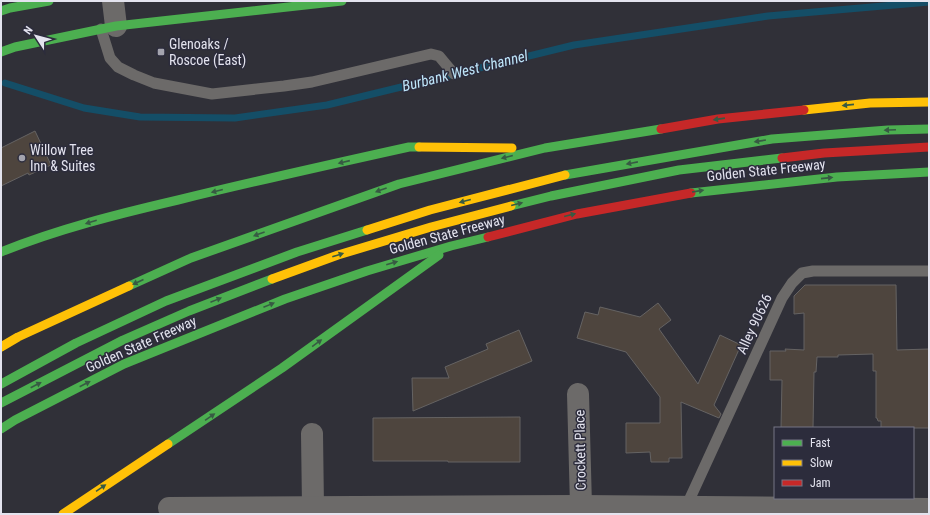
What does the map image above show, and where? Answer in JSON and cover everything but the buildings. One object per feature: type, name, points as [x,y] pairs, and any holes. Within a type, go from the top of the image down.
[{"type":"main road","points":[[1,11],[49,1]]},
{"type":"main road","points":[[1,52],[15,47],[108,28],[342,1]]},
{"type":"main road","points":[[1,347],[18,337],[191,258],[399,184],[545,148],[718,119],[870,103],[929,102]]},
{"type":"main road","points":[[1,384],[76,343],[166,301],[297,252],[430,210],[558,176],[764,140],[888,130],[929,129]]},
{"type":"main road","points":[[1,252],[26,242],[104,218],[409,147],[545,148]]},
{"type":"main road","points":[[1,403],[124,340],[189,311],[338,255],[431,227],[551,196],[679,170],[824,153],[929,147]]},
{"type":"main road","name":"Golden State Freeway","points":[[1,428],[124,364],[255,311],[285,299],[367,271],[451,246],[577,214],[699,191],[837,177],[929,172]]},
{"type":"main road","points":[[63,514],[282,368],[451,246]]},
{"type":"street","points":[[108,28],[113,1]]},
{"type":"street","name":"Crockett Place","points":[[578,394],[581,506]]},
{"type":"street","points":[[312,434],[313,507]]},
{"type":"street","points":[[169,508],[313,507],[417,510],[581,506],[929,509]]},
{"type":"lane","points":[[108,28],[110,58],[118,67],[154,83],[212,94],[312,82],[431,54],[439,56],[454,74]]},
{"type":"lane","name":"Alley 90626","points":[[686,507],[782,298],[792,283],[802,273],[812,271],[929,271]]},
{"type":"waterway","name":"Burbank West Channel","points":[[5,83],[84,108],[140,117],[235,118],[327,105],[574,45],[768,16],[929,2]]},
{"type":"traffic: fast","points":[[1,11],[49,1]]},
{"type":"traffic: fast","points":[[1,52],[15,47],[116,26],[342,1]]},
{"type":"traffic: fast","points":[[129,286],[191,258],[399,184],[545,148],[661,129]]},
{"type":"traffic: fast","points":[[565,175],[772,139],[888,130],[929,129]]},
{"type":"traffic: fast","points":[[1,252],[66,229],[133,211],[409,147],[419,147]]},
{"type":"traffic: fast","points":[[511,206],[551,196],[679,170],[782,158]]},
{"type":"traffic: fast","points":[[691,193],[837,177],[929,172]]},
{"type":"traffic: fast","points":[[1,384],[76,343],[166,301],[297,252],[367,230]]},
{"type":"traffic: fast","points":[[1,429],[15,420],[124,364],[285,299],[367,271],[451,246],[488,237]]},
{"type":"traffic: fast","points":[[168,444],[282,368],[439,255]]},
{"type":"traffic: fast","points":[[1,403],[123,340],[189,311],[272,279]]},
{"type":"traffic: slow","points":[[804,110],[870,103],[929,102]]},
{"type":"traffic: slow","points":[[419,147],[512,148]]},
{"type":"traffic: slow","points":[[367,230],[430,210],[565,175]]},
{"type":"traffic: slow","points":[[272,279],[338,255],[431,227],[511,206]]},
{"type":"traffic: slow","points":[[1,347],[18,337],[129,286]]},
{"type":"traffic: slow","points":[[63,514],[168,444]]},
{"type":"traffic: jam","points":[[661,129],[718,119],[804,110]]},
{"type":"traffic: jam","points":[[782,158],[824,153],[929,147]]},
{"type":"traffic: jam","points":[[488,237],[577,214],[691,193]]},
{"type":"place","name":"Glenoaks / Roscoe (East)","points":[[161,52]]},
{"type":"place","name":"Willow Tree Inn & Suites","points":[[22,158]]}]
